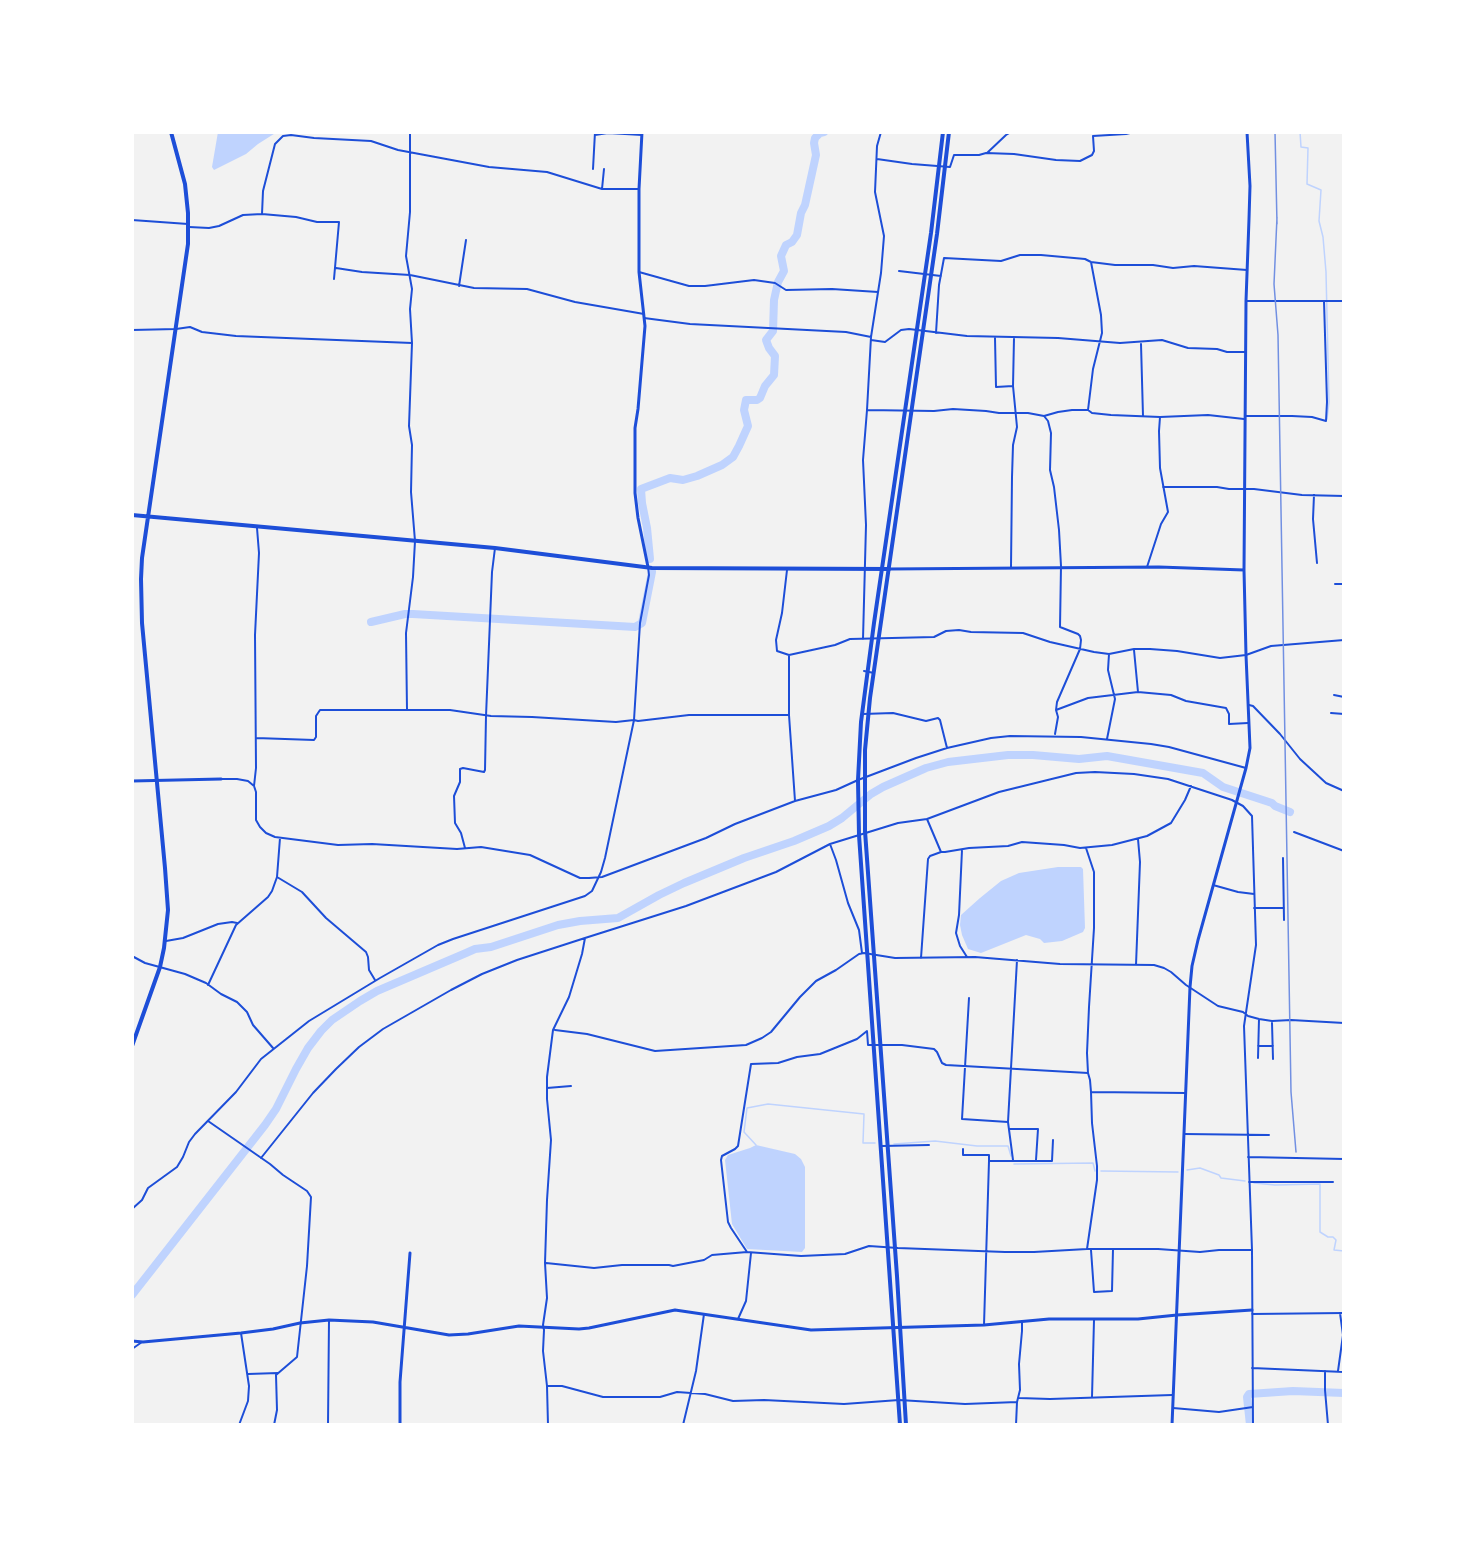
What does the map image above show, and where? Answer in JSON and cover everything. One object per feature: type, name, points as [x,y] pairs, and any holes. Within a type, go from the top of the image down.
[{"type":"main road","points":[[132,1046],[160,967],[167,919],[167,891],[141,596],[142,558],[176,329],[188,226],[185,184],[171,132]]},
{"type":"main road","points":[[900,1425],[859,834],[858,780],[866,672],[884,540],[926,274],[943,132]]},
{"type":"main road","points":[[906,1425],[865,832],[864,778],[868,714],[931,275],[949,132]]},
{"type":"main road","points":[[132,515],[495,548],[648,567],[682,569],[889,568]]},
{"type":"street","points":[[407,710],[406,633],[415,541],[411,492],[412,445],[409,426],[412,289],[406,256],[410,221],[410,132]]},
{"type":"street","points":[[863,639],[866,525],[863,460],[871,338],[884,236],[875,192],[877,146],[881,132]]},
{"type":"street","points":[[987,153],[1011,132]]},
{"type":"street","points":[[876,158],[939,166],[951,166],[954,155],[987,153],[1080,161],[1092,155],[1094,136],[1134,132]]},
{"type":"street","points":[[1172,1425],[1190,987],[1198,940],[1250,748],[1244,570],[1245,352],[1250,186],[1247,132]]},
{"type":"street","points":[[132,1209],[142,1200],[148,1188],[177,1167],[191,1138],[236,1092],[261,1059],[309,1021],[438,945],[585,896],[592,891],[598,878],[634,720],[640,623],[649,575],[635,493],[635,428],[642,370],[644,316],[639,272],[639,189],[642,134],[595,133],[593,169]]},
{"type":"street","points":[[262,214],[263,191],[275,144],[283,136],[291,135],[371,141],[398,150],[489,167],[547,172],[602,189],[639,189]]},
{"type":"street","points":[[602,189],[604,169]]},
{"type":"street","points":[[132,220],[209,228],[243,215],[262,214],[296,217],[317,222],[339,222],[334,279]]},
{"type":"street","points":[[459,286],[466,240]]},
{"type":"street","points":[[936,333],[940,276],[944,258],[1001,261],[1020,255],[1041,255],[1085,259],[1115,265],[1153,265],[1173,268],[1194,266],[1247,270]]},
{"type":"street","points":[[1088,410],[1102,325],[1092,262]]},
{"type":"street","points":[[336,268],[410,275],[474,288],[527,289],[575,302],[690,324],[846,332],[885,342],[901,330],[909,329],[917,333],[923,331],[1014,338],[1141,342],[1162,340],[1188,348],[1245,352]]},
{"type":"street","points":[[899,271],[940,276]]},
{"type":"street","points":[[639,272],[689,286],[754,280],[775,283],[786,290],[832,289],[878,292]]},
{"type":"street","points":[[1246,301],[1344,301]]},
{"type":"street","points":[[867,410],[953,409],[1044,416],[1072,410],[1088,410],[1100,414],[1160,417],[1292,416],[1312,417],[1326,421],[1326,302]]},
{"type":"street","points":[[132,330],[190,327],[202,332],[276,339],[412,343]]},
{"type":"street","points":[[995,337],[996,387],[1013,386]]},
{"type":"street","points":[[1011,567],[1012,477],[1017,427],[1013,386],[1014,338]]},
{"type":"street","points":[[1141,342],[1143,416]]},
{"type":"street","points":[[1044,416],[1052,433],[1050,470],[1056,504],[1060,566],[1060,627],[1080,636],[1080,649],[1057,702],[1058,717],[1055,736]]},
{"type":"street","points":[[1147,567],[1167,512],[1160,468],[1160,417]]},
{"type":"street","points":[[1163,487],[1217,487],[1302,495],[1344,496]]},
{"type":"street","points":[[1314,495],[1313,519],[1317,563]]},
{"type":"street","points":[[256,527],[259,553],[255,635],[256,768],[254,786],[256,820],[266,832],[280,838],[338,845],[372,844],[457,849],[481,847],[530,855],[580,878],[598,878],[706,838],[795,801],[836,790],[947,748],[991,738],[1055,736],[1107,739],[1169,747],[1246,768]]},
{"type":"street","points":[[884,540],[892,542]]},
{"type":"street","points":[[465,848],[461,833],[454,823],[454,796],[460,782],[460,769],[484,772],[485,770],[490,618],[495,548]]},
{"type":"street","points":[[889,568],[1060,566],[1244,570]]},
{"type":"street","points":[[787,568],[782,613],[776,640],[777,651],[789,655],[835,645],[850,639],[934,637],[946,631],[1023,633],[1050,642],[1109,654],[1134,650],[1177,651],[1220,658],[1246,655],[1271,646],[1344,640]]},
{"type":"street","points":[[1335,584],[1344,584]]},
{"type":"street","points":[[1134,650],[1138,692]]},
{"type":"street","points":[[1107,739],[1115,694],[1108,670],[1109,654]]},
{"type":"street","points":[[789,655],[789,715],[795,801]]},
{"type":"street","points":[[866,672],[874,673]]},
{"type":"street","points":[[1056,710],[1088,698],[1138,692],[1171,695],[1186,701],[1226,708],[1229,724],[1250,723]]},
{"type":"street","points":[[1334,695],[1344,697]]},
{"type":"street","points":[[1249,705],[1253,706],[1292,750],[1326,783],[1344,791]]},
{"type":"street","points":[[256,738],[314,740],[316,716],[320,710],[450,710],[486,716],[616,722],[689,715],[789,715]]},
{"type":"street","points":[[1331,713],[1344,714],[1344,712]]},
{"type":"street","points":[[862,714],[897,714],[926,721],[938,718],[947,748]]},
{"type":"street","points":[[259,1157],[359,1047],[383,1029],[482,974],[517,960],[686,906],[776,872],[830,844],[898,823],[927,819],[999,792],[1076,773],[1134,774],[1168,779],[1237,801],[1252,816],[1256,945],[1244,1026],[1252,1250],[1253,1396],[1251,1407],[1253,1425]]},
{"type":"street","points":[[132,780],[237,779],[248,781],[254,786]]},
{"type":"street","points":[[921,958],[930,856],[940,852],[1008,846],[1022,842],[1086,848],[1116,845],[1152,834],[1171,823],[1191,786]]},
{"type":"street","points":[[927,819],[940,852]]},
{"type":"street","points":[[1293,832],[1344,851]]},
{"type":"street","points":[[208,985],[237,923],[272,891],[278,877],[280,838]]},
{"type":"street","points":[[1136,964],[1140,862],[1138,838]]},
{"type":"street","points":[[830,844],[859,930],[862,953]]},
{"type":"street","points":[[1086,848],[1094,872],[1088,1073],[1097,1170],[1089,1249],[1094,1292],[1112,1292],[1113,1249]]},
{"type":"street","points":[[962,850],[956,933],[967,957]]},
{"type":"street","points":[[1283,858],[1284,920]]},
{"type":"street","points":[[278,877],[302,892],[326,918],[366,952],[369,970],[375,981]]},
{"type":"street","points":[[1213,885],[1254,894]]},
{"type":"street","points":[[1254,908],[1284,908]]},
{"type":"street","points":[[165,941],[183,938],[218,924],[237,923]]},
{"type":"street","points":[[548,1425],[543,1325],[547,1298],[548,1183],[551,1140],[547,1088],[549,1053],[553,1030],[569,997],[585,938]]},
{"type":"street","points":[[553,1030],[587,1034],[655,1051],[746,1045],[771,1032],[808,988],[862,953],[883,957],[967,957],[1093,965],[1154,965],[1164,968],[1218,1006],[1258,1019],[1344,1023]]},
{"type":"street","points":[[132,956],[145,963],[185,974],[237,1002],[273,1048]]},
{"type":"street","points":[[1013,1160],[1008,1122],[1017,960]]},
{"type":"street","points":[[969,998],[962,1119],[1008,1122]]},
{"type":"street","points":[[1258,1019],[1258,1058]]},
{"type":"street","points":[[1272,1021],[1273,1059]]},
{"type":"street","points":[[747,1252],[729,1222],[721,1160],[722,1156],[738,1146],[751,1064],[778,1063],[810,1054],[820,1054],[857,1039],[867,1031],[868,1046],[902,1045],[934,1049],[942,1063],[946,1065],[1088,1073]]},
{"type":"street","points":[[1258,1046],[1273,1046]]},
{"type":"street","points":[[547,1088],[571,1086]]},
{"type":"street","points":[[1091,1092],[1186,1092]]},
{"type":"street","points":[[208,1120],[307,1191],[311,1197],[307,1266],[297,1357],[276,1375],[277,1410],[274,1425]]},
{"type":"street","points":[[1009,1129],[1038,1129],[1036,1161]]},
{"type":"street","points":[[1184,1134],[1269,1135]]},
{"type":"street","points":[[989,1161],[1052,1161],[1053,1140]]},
{"type":"street","points":[[882,1146],[929,1144]]},
{"type":"street","points":[[963,1149],[963,1155],[989,1155],[984,1325]]},
{"type":"street","points":[[1248,1158],[1344,1160]]},
{"type":"street","points":[[1249,1182],[1333,1182]]},
{"type":"street","points":[[546,1263],[594,1268],[622,1265],[669,1264],[673,1266],[704,1260],[712,1255],[752,1252],[814,1256],[845,1254],[869,1246],[1034,1252],[1089,1249],[1158,1249],[1200,1252],[1252,1250]]},
{"type":"street","points":[[738,1319],[746,1302],[752,1252]]},
{"type":"street","points":[[400,1425],[400,1382],[410,1253]]},
{"type":"street","points":[[132,1341],[143,1342],[241,1333],[329,1320],[373,1322],[449,1335],[509,1327],[590,1328],[670,1310],[811,1330],[984,1325],[1049,1319],[1138,1319],[1252,1312],[1342,1313],[1343,1335],[1338,1371]]},
{"type":"street","points":[[683,1425],[696,1371],[704,1314]]},
{"type":"street","points":[[328,1425],[329,1320]]},
{"type":"street","points":[[1092,1397],[1094,1320]]},
{"type":"street","points":[[1016,1425],[1020,1390],[1019,1355],[1022,1323]]},
{"type":"street","points":[[239,1425],[248,1401],[249,1386],[241,1333]]},
{"type":"street","points":[[132,1349],[143,1342]]},
{"type":"street","points":[[1252,1368],[1344,1371]]},
{"type":"street","points":[[1325,1370],[1328,1425]]},
{"type":"street","points":[[248,1374],[278,1373]]},
{"type":"street","points":[[547,1386],[562,1386],[603,1397],[660,1397],[677,1392],[705,1394],[733,1401],[764,1400],[844,1404],[899,1400],[979,1404],[1017,1402]]},
{"type":"street","points":[[1019,1398],[1173,1395]]},
{"type":"street","points":[[1173,1408],[1212,1412],[1251,1407]]},
{"type":"water","points":[[218,132],[277,132],[246,154],[214,170],[212,167]]},
{"type":"water","points":[[1058,867],[1081,867],[1083,869],[1085,928],[1083,932],[1062,941],[1044,943],[1040,939],[1026,935],[981,953],[968,949],[962,935],[961,915],[1001,881],[1019,873]]},
{"type":"water","points":[[756,1145],[795,1154],[805,1167],[805,1248],[802,1252],[747,1249],[732,1224],[725,1160],[728,1155]]},
{"type":"waterway","points":[[650,559],[641,489],[670,478],[683,480],[697,476],[722,465],[733,457],[748,426],[744,410],[746,400],[760,398],[765,386],[774,375],[775,356],[766,340],[773,331],[774,300],[778,282],[784,271],[781,256],[786,245],[792,242],[797,235],[816,155],[815,138],[824,132]]},
{"type":"waterway","points":[[1300,132],[1301,147],[1308,148],[1307,184],[1321,190],[1319,221],[1326,272],[1329,402],[1327,419]]},
{"type":"waterway","points":[[371,622],[413,614],[635,627],[642,623],[652,572]]},
{"type":"waterway","points":[[132,1295],[265,1125],[276,1109],[308,1048],[321,1031],[332,1020],[377,991],[475,949],[491,947],[558,925],[618,918],[684,883],[829,826],[883,787],[926,768],[948,762],[1008,755],[1079,759],[1107,756],[1203,773],[1223,787],[1272,803],[1290,812]]},
{"type":"waterway","points":[[756,1145],[744,1132],[747,1108],[768,1104],[864,1114],[863,1143],[875,1143]]},
{"type":"waterway","points":[[894,1144],[935,1141],[977,1146],[1008,1146],[1011,1156]]},
{"type":"waterway","points":[[1014,1164],[1093,1163],[1095,1171]]},
{"type":"waterway","points":[[1187,1170],[1200,1168],[1219,1175],[1221,1178],[1245,1181]]},
{"type":"waterway","points":[[1101,1171],[1178,1172]]},
{"type":"waterway","points":[[1254,1183],[1320,1184],[1320,1232],[1336,1240],[1334,1250],[1344,1251]]},
{"type":"waterway","points":[[1250,1425],[1247,1397],[1249,1394],[1293,1391],[1344,1393]]},
{"type":"railway","points":[[1275,132],[1277,224]]},
{"type":"railway","points":[[1277,217],[1274,284],[1278,335],[1291,1092],[1296,1152]]}]
